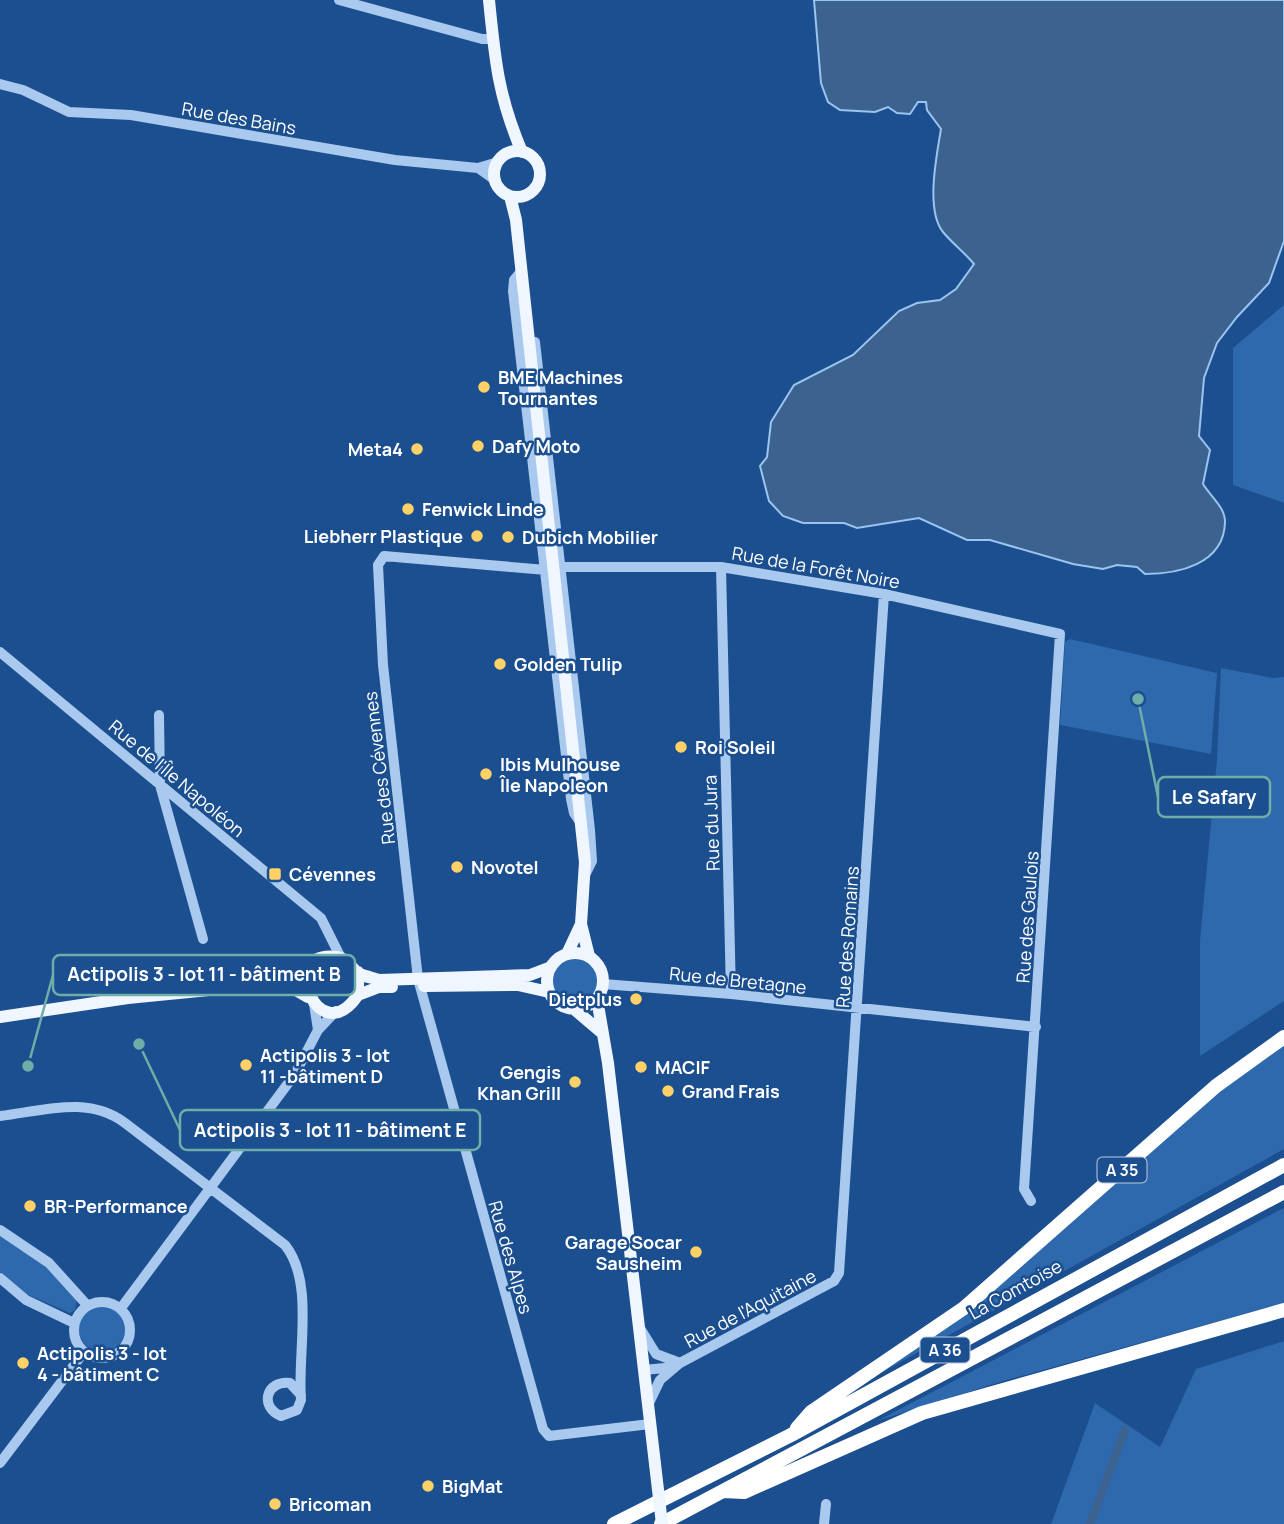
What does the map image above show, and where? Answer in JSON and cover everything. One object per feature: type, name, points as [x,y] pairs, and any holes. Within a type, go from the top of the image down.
[{"type":"highway","name":"A 35","points":[[791,1435],[811,1412],[964,1308],[1216,1086],[1284,1037]]},
{"type":"highway","name":"La Comtoise","points":[[614,1524],[791,1435],[1284,1165]]},
{"type":"highway","name":"A 36","points":[[662,1524],[1284,1192]]},
{"type":"highway","points":[[723,1492],[744,1492],[874,1432],[966,1398],[1284,1310]]},
{"type":"main road","points":[[489,0],[499,90],[522,152]]},
{"type":"main road","points":[[512,131],[508,153],[498,162],[495,180],[502,191],[510,196],[526,196]]},
{"type":"main road","points":[[508,153],[522,152],[533,158],[541,174],[536,189],[526,196],[516,220]]},
{"type":"main road","points":[[510,196],[516,220],[519,274],[580,822],[585,875],[581,924],[589,956],[600,968],[603,984],[597,999],[590,1005],[574,1009]]},
{"type":"main road","points":[[289,986],[311,1001],[336,1011],[352,1003],[358,995],[379,987],[530,975],[551,967],[566,954],[581,924]]},
{"type":"main road","points":[[566,954],[589,956]]},
{"type":"main road","points":[[0,1017],[128,998],[289,986],[324,958],[341,958],[358,972],[379,980],[518,985],[549,992]]},
{"type":"main road","points":[[551,967],[547,979],[549,992],[559,1004],[574,1009],[601,1032]]},
{"type":"main road","points":[[308,972],[306,989],[311,1001]]},
{"type":"main road","points":[[358,972],[358,995]]},
{"type":"main road","points":[[597,999],[608,1063],[662,1524]]},
{"type":"street","points":[[339,0],[482,38],[493,38]]},
{"type":"street","name":"Rue des Bains","points":[[0,84],[23,90],[69,112],[131,115],[395,160],[478,168],[498,162]]},
{"type":"street","name":"Rue des Bains","points":[[478,168],[495,180]]},
{"type":"street","points":[[580,822],[574,813],[571,799],[513,291],[514,280],[519,274],[528,291],[562,567],[590,830],[592,861],[585,875]]},
{"type":"street","name":"Rue des Cévennes","points":[[420,982],[383,665],[378,565],[384,556],[545,570]]},
{"type":"street","name":"Rue de la Forêt Noire","points":[[562,567],[721,567],[884,594],[1060,634]]},
{"type":"street","name":"Rue du Jura","points":[[721,567],[732,994]]},
{"type":"street","name":"Rue des Romains","points":[[834,1281],[839,1273],[841,1256],[884,594]]},
{"type":"street","name":"Rue des Gaulois","points":[[1031,1202],[1024,1189],[1060,634]]},
{"type":"street","name":"Rue de l'Île Napoléon","points":[[0,652],[321,918],[341,958]]},
{"type":"street","points":[[159,715],[160,785],[203,939]]},
{"type":"street","points":[[324,958],[329,933]]},
{"type":"street","name":"Rue des Alpes","points":[[420,982],[543,1429],[549,1436],[650,1424]]},
{"type":"street","name":"Rue de Bretagne","points":[[603,984],[732,994],[1036,1027]]},
{"type":"street","points":[[311,1001],[318,1030]]},
{"type":"street","points":[[121,1308],[295,1074],[318,1030],[336,1011]]},
{"type":"street","points":[[0,1116],[82,1106],[101,1108],[113,1114],[210,1186],[293,1254],[301,1282],[300,1406],[292,1414],[281,1416],[272,1410],[267,1400],[270,1390],[279,1383],[290,1383]]},
{"type":"street","points":[[0,1230],[50,1263],[87,1305]]},
{"type":"street","points":[[0,1278],[26,1300],[74,1323]]},
{"type":"street","name":"Rue de l'Aquitaine","points":[[648,1405],[656,1385],[677,1365],[834,1281]]},
{"type":"street","points":[[104,1301],[121,1308],[130,1324],[130,1333],[122,1350],[105,1358],[84,1352],[75,1339],[74,1323],[87,1305],[104,1301]]},
{"type":"street","name":"Rue de l'Aquitaine","points":[[640,1328],[656,1353],[677,1365]]},
{"type":"street","points":[[0,1463],[84,1352]]},
{"type":"street","name":"Rue de l'Aquitaine","points":[[645,1370],[677,1365]]},
{"type":"street","points":[[290,1383],[301,1367]]},
{"type":"street","points":[[290,1383],[300,1395]]},
{"type":"street","points":[[824,1524],[826,1504]]},
{"type":"shaded area","points":[[814,0],[1284,0],[1284,241],[1269,283],[1217,343],[1204,378],[1199,436],[1210,450],[1203,484],[1220,507],[1225,522],[1223,537],[1208,557],[1184,569],[1158,574],[1145,574],[1137,567],[1117,565],[1103,569],[1073,564],[990,540],[967,540],[919,518],[857,528],[844,523],[803,523],[783,516],[769,501],[760,466],[767,457],[771,422],[794,385],[853,355],[899,311],[917,303],[940,300],[956,289],[974,264],[943,232],[938,222],[933,196],[941,129],[927,110],[926,102],[918,102],[910,114],[897,113],[888,107],[875,112],[840,110],[828,102],[821,83]]},
{"type":"shaded area","points":[[1284,305],[1284,503],[1233,485],[1233,348]]},
{"type":"shaded area","points":[[1070,639],[1217,673],[1211,754],[1060,725],[1065,642]]},
{"type":"shaded area","points":[[1221,668],[1273,678],[1284,677],[1284,1001],[1200,1056],[1200,940],[1217,760]]},
{"type":"shaded area","points":[[574,957],[590,964],[597,980],[590,996],[574,1003],[558,996],[551,980],[558,964]]},
{"type":"shaded area","points":[[1284,1042],[1284,1149],[868,1380],[1219,1090]]},
{"type":"shaded area","points":[[1284,1208],[1284,1303],[1003,1381],[877,1421]]},
{"type":"shaded area","points":[[0,1235],[52,1269],[77,1300],[75,1310],[70,1313],[24,1293],[0,1272]]},
{"type":"shaded area","points":[[102,1306],[119,1312],[125,1329],[119,1346],[102,1352],[85,1346],[79,1329],[85,1312]]},
{"type":"shaded area","points":[[1284,1341],[1284,1524],[1051,1524],[1095,1403],[1160,1447],[1196,1369]]},
{"type":"waterway","points":[[1090,1524],[1125,1430]]},
{"type":"place","name":"BME Machines Tournantes","points":[[484,387]]},
{"type":"place","name":"Dafy Moto","points":[[478,446]]},
{"type":"place","name":"Meta4","points":[[417,449]]},
{"type":"place","name":"Fenwick Linde","points":[[408,509]]},
{"type":"place","name":"Liebherr Plastique","points":[[477,536]]},
{"type":"place","name":"Dubich Mobilier","points":[[508,537]]},
{"type":"place","name":"Golden Tulip","points":[[500,664]]},
{"type":"place","name":"Le Safary","points":[[1138,699]]},
{"type":"place","name":"Roi Soleil","points":[[681,747]]},
{"type":"place","name":"Ibis Mulhouse Île Napoleon","points":[[486,774]]},
{"type":"place","name":"Novotel","points":[[457,867]]},
{"type":"place","name":"Cévennes","points":[[275,874]]},
{"type":"place","name":"Dietplus","points":[[636,999]]},
{"type":"place","name":"Actipolis 3 - lot 11 - bâtiment E","points":[[139,1044]]},
{"type":"place","name":"Actipolis 3 - lot 11 -bâtiment D","points":[[246,1065]]},
{"type":"place","name":"Actipolis 3 - lot 11 - bâtiment B","points":[[28,1066]]},
{"type":"place","name":"MACIF","points":[[641,1067]]},
{"type":"place","name":"Gengis Khan Grill","points":[[575,1082]]},
{"type":"place","name":"Grand Frais","points":[[668,1091]]},
{"type":"place","name":"BR-Performance","points":[[30,1206]]},
{"type":"place","name":"Garage Socar Sausheim","points":[[696,1252]]},
{"type":"place","name":"Actipolis 3 - lot 4 - bâtiment C","points":[[23,1363]]},
{"type":"place","name":"BigMat","points":[[428,1486]]},
{"type":"place","name":"Bricoman","points":[[275,1504]]}]
